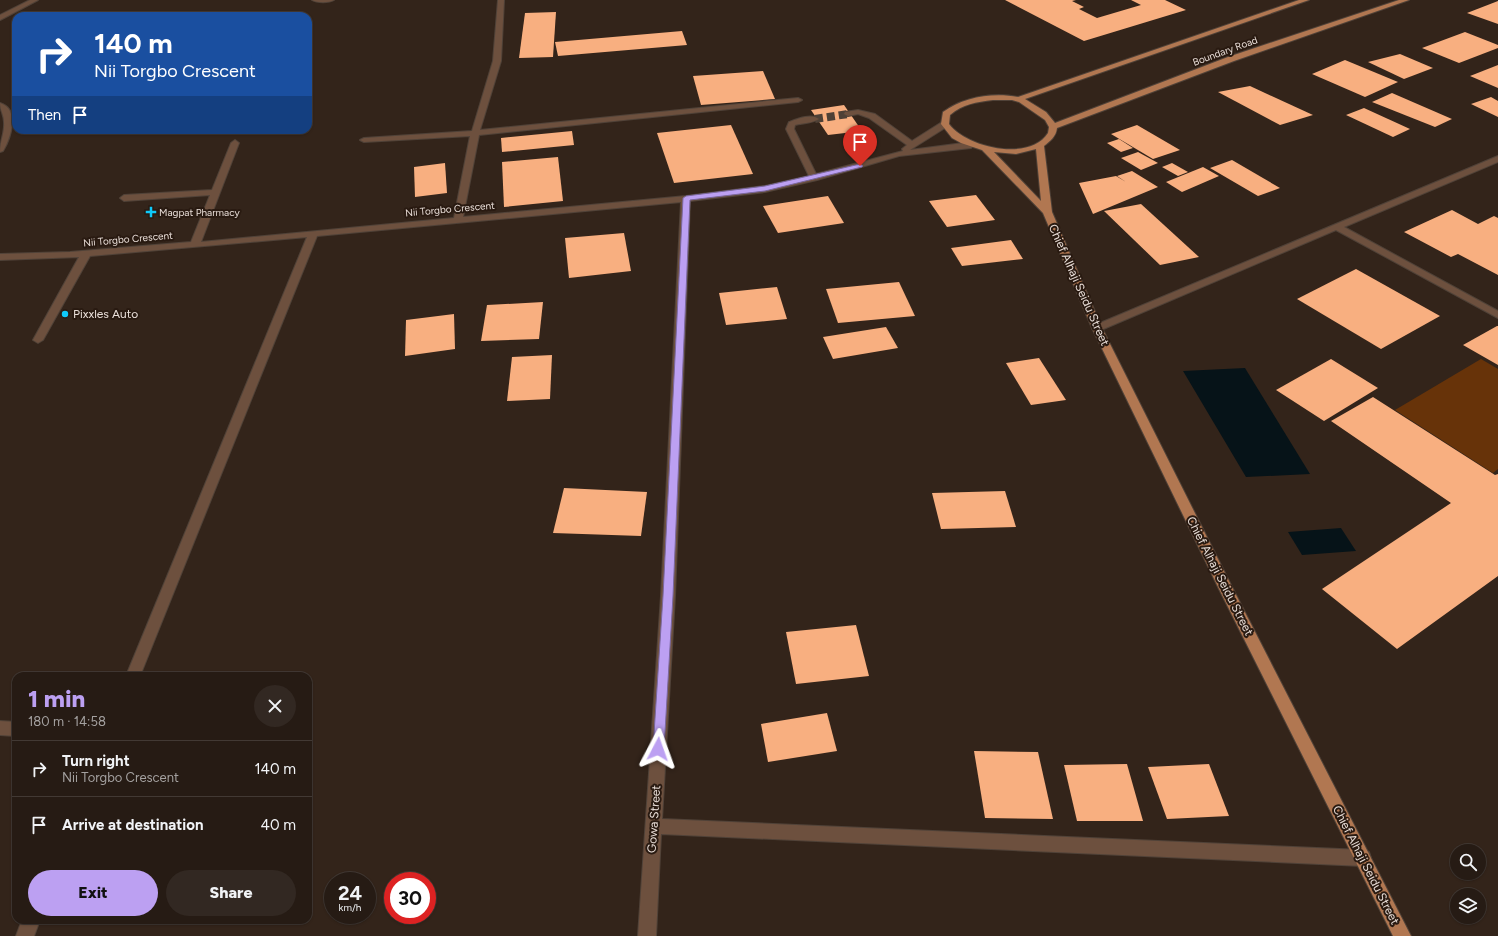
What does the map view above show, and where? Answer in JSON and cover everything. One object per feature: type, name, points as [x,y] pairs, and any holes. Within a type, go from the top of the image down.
[{"type":"main road","name":"Boundary Road","points":[[1018,99],[1306,0]]},
{"type":"main road","name":"Boundary Road","points":[[1053,127],[1231,59],[1406,0]]},
{"type":"main road","points":[[1018,99],[1042,112],[1050,120],[1053,127],[1050,137],[1040,145],[1024,150],[1006,151],[986,148],[971,144],[954,135],[945,124],[946,114],[956,105],[972,100],[1018,99]]},
{"type":"main road","name":"Chief Alhaji Seidu Street","points":[[1040,145],[1047,212],[1097,328],[1226,589],[1402,936]]},
{"type":"main road","name":"Chief Alhaji Seidu Street","points":[[986,148],[1047,212]]},
{"type":"street","points":[[0,18],[35,0]]},
{"type":"street","points":[[315,0],[331,0]]},
{"type":"street","points":[[458,220],[475,133],[497,61],[501,0]]},
{"type":"street","points":[[364,140],[475,133],[798,100]]},
{"type":"street","points":[[0,105],[6,112],[8,131],[0,149]]},
{"type":"street","points":[[848,114],[858,112],[872,116],[912,145]]},
{"type":"street","points":[[814,178],[790,129],[792,124],[802,120],[815,119]]},
{"type":"street","points":[[898,154],[945,124]]},
{"type":"street","points":[[195,245],[235,144]]},
{"type":"street","points":[[898,154],[971,144]]},
{"type":"street","name":"Nii Torgbo Crescent","points":[[2,259],[195,245],[686,198],[765,188],[814,178],[847,170],[898,154]]},
{"type":"street","points":[[1097,328],[1498,159]]},
{"type":"street","points":[[124,198],[216,192]]},
{"type":"street","name":"Gowa Street","points":[[647,936],[668,596],[686,198]]},
{"type":"street","points":[[1337,227],[1498,315]]},
{"type":"street","points":[[135,672],[312,234]]},
{"type":"street","points":[[38,340],[86,254]]},
{"type":"street","points":[[0,728],[12,729]]},
{"type":"street","points":[[654,826],[1363,858]]},
{"type":"street","points":[[25,936],[30,924]]},
{"type":"shaded area","points":[[1481,359],[1498,369],[1498,469],[1493,473],[1395,410]]},
{"type":"shaded area","points":[[1245,368],[1310,474],[1246,477],[1183,371]]},
{"type":"shaded area","points":[[1341,528],[1356,551],[1302,555],[1288,532]]},
{"type":"building","points":[[1005,0],[1076,0],[1072,1],[1084,7],[1079,9],[1097,18],[1141,5],[1131,0],[1165,0],[1186,10],[1084,41]]},
{"type":"building","points":[[1498,1],[1498,24],[1467,13]]},
{"type":"building","points":[[556,12],[553,57],[519,58],[525,13]]},
{"type":"building","points":[[682,31],[687,45],[558,56],[555,42]]},
{"type":"building","points":[[1465,32],[1498,45],[1498,48],[1459,63],[1422,48]]},
{"type":"building","points":[[1400,54],[1433,68],[1404,79],[1368,62]]},
{"type":"building","points":[[1345,60],[1398,82],[1365,97],[1312,74]]},
{"type":"building","points":[[1498,65],[1498,88],[1470,76]]},
{"type":"building","points":[[763,71],[775,99],[701,105],[693,76]]},
{"type":"building","points":[[1250,86],[1313,115],[1280,125],[1218,92]]},
{"type":"building","points":[[1392,93],[1452,119],[1435,127],[1372,102]]},
{"type":"building","points":[[1491,97],[1498,101],[1498,117],[1471,104]]},
{"type":"building","points":[[844,105],[862,131],[828,135],[811,110]]},
{"type":"building","points":[[1364,108],[1410,129],[1393,137],[1346,115]]},
{"type":"building","points":[[731,125],[753,174],[674,183],[657,133]]},
{"type":"building","points":[[1137,125],[1180,150],[1153,159],[1111,134]]},
{"type":"building","points":[[572,131],[574,145],[502,152],[501,138]]},
{"type":"building","points":[[1119,139],[1133,148],[1121,152],[1107,143]]},
{"type":"building","points":[[1138,152],[1158,163],[1141,170],[1121,158]]},
{"type":"building","points":[[558,157],[563,201],[504,207],[502,162]]},
{"type":"building","points":[[1232,160],[1280,188],[1258,196],[1210,168]]},
{"type":"building","points":[[445,163],[447,193],[415,197],[414,167]]},
{"type":"building","points":[[1172,163],[1188,172],[1178,176],[1162,167]]},
{"type":"building","points":[[1203,167],[1219,176],[1182,192],[1166,182]]},
{"type":"building","points":[[1132,171],[1158,187],[1093,214],[1079,183],[1116,176],[1126,182],[1117,176]]},
{"type":"building","points":[[976,195],[995,220],[947,227],[929,201]]},
{"type":"building","points":[[828,196],[844,223],[778,233],[763,206]]},
{"type":"building","points":[[1141,204],[1199,257],[1160,265],[1104,211]]},
{"type":"building","points":[[1452,210],[1478,224],[1494,216],[1498,218],[1498,275],[1458,254],[1451,257],[1404,232]]},
{"type":"building","points":[[624,233],[631,271],[569,278],[565,238]]},
{"type":"building","points":[[1011,240],[1023,259],[962,266],[951,248]]},
{"type":"building","points":[[1356,269],[1440,316],[1381,349],[1297,299]]},
{"type":"building","points":[[899,282],[915,316],[838,323],[826,289]]},
{"type":"building","points":[[777,287],[787,319],[726,325],[719,293]]},
{"type":"building","points":[[543,302],[539,339],[481,341],[487,305]]},
{"type":"building","points":[[454,314],[455,349],[405,356],[406,320]]},
{"type":"building","points":[[1498,326],[1498,365],[1463,345]]},
{"type":"building","points":[[886,327],[898,348],[833,359],[823,337]]},
{"type":"building","points":[[552,355],[550,399],[507,401],[512,357]]},
{"type":"building","points":[[1039,358],[1066,400],[1031,405],[1006,363]]},
{"type":"building","points":[[1331,359],[1378,388],[1324,421],[1276,390]]},
{"type":"building","points":[[1373,397],[1495,475],[1498,474],[1498,576],[1397,649],[1322,589],[1451,503],[1331,421]]},
{"type":"building","points":[[564,488],[647,492],[641,536],[553,533]]},
{"type":"building","points":[[1005,491],[1016,527],[941,529],[932,493]]},
{"type":"building","points":[[856,625],[869,676],[796,684],[786,632]]},
{"type":"building","points":[[827,713],[837,751],[768,762],[761,724]]},
{"type":"building","points":[[974,751],[1038,752],[1053,819],[985,818]]},
{"type":"building","points":[[1127,764],[1143,821],[1077,821],[1064,765]]},
{"type":"building","points":[[1209,764],[1229,816],[1167,819],[1148,767]]},
{"type":"tunnel","points":[[815,119],[848,114]]},
{"type":"place","name":"Magpat Pharmacy","points":[[151,212]]},
{"type":"place","name":"Pixxles Auto","points":[[65,314]]},
{"type":"route","points":[[658,749],[668,596],[686,198],[765,188],[860,166]]}]
